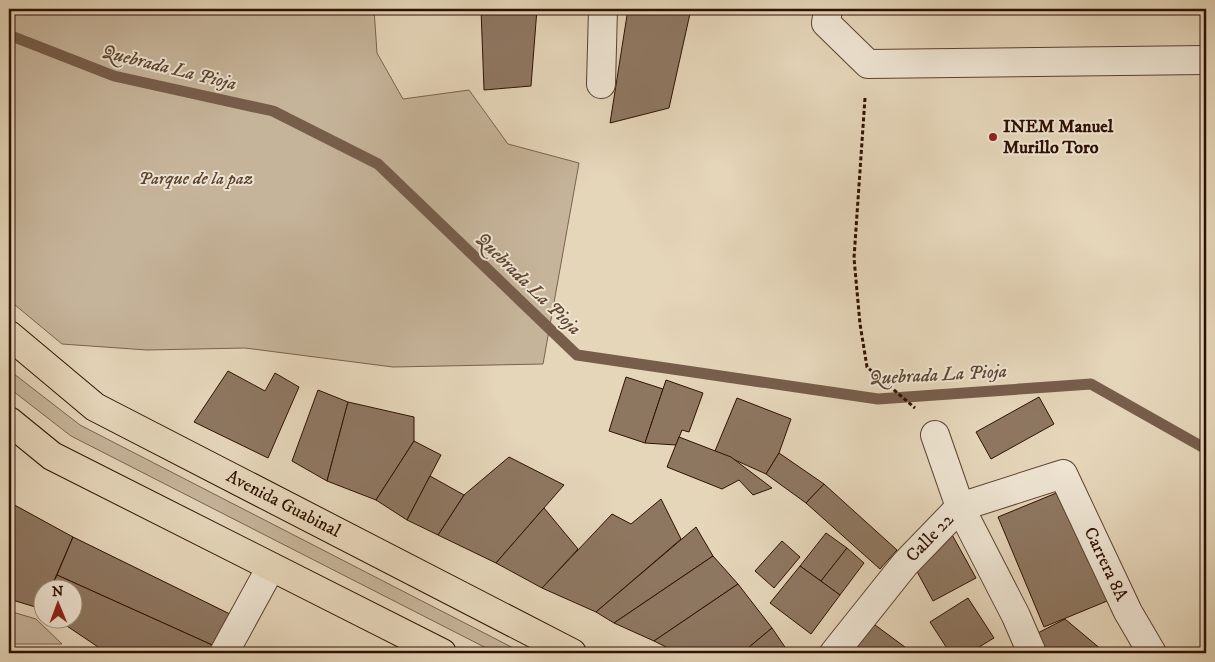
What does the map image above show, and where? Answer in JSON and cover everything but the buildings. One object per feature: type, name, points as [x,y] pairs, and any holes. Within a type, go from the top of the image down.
[{"type":"main road","name":"Avenida Guabinal","points":[[9,335],[95,407],[572,653]]},
{"type":"main road","points":[[9,421],[52,456],[442,653]]},
{"type":"street","points":[[601,84],[603,9]]},
{"type":"street","points":[[827,16],[868,64],[1206,60]]},
{"type":"street","points":[[935,435],[960,507],[1016,616],[1032,653]]},
{"type":"street","name":"Calle 22","points":[[834,653],[905,564],[960,507],[1063,474]]},
{"type":"street","name":"Carrera 8A","points":[[1063,474],[1128,612],[1152,653]]},
{"type":"street","points":[[224,653],[272,567]]},
{"type":"path","points":[[868,64],[854,258],[860,324],[867,367],[922,415],[935,435]]},
{"type":"green space","name":"Parque de la paz","points":[[9,9],[374,9],[377,53],[403,99],[469,90],[508,144],[579,163],[543,364],[393,367],[245,348],[147,350],[62,344],[9,300]]},
{"type":"green space","points":[[9,370],[80,425],[523,653],[496,653],[71,436],[9,388]]},
{"type":"green space","points":[[9,611],[32,618],[32,630],[47,630],[62,644],[9,644]]},
{"type":"waterway","name":"Quebrada La Pioja","points":[[9,35],[114,76],[273,111],[378,164],[577,355],[878,399],[1091,384],[1206,449]]},
{"type":"place","name":"INEM Manuel Murillo Toro","points":[[993,137]]}]
